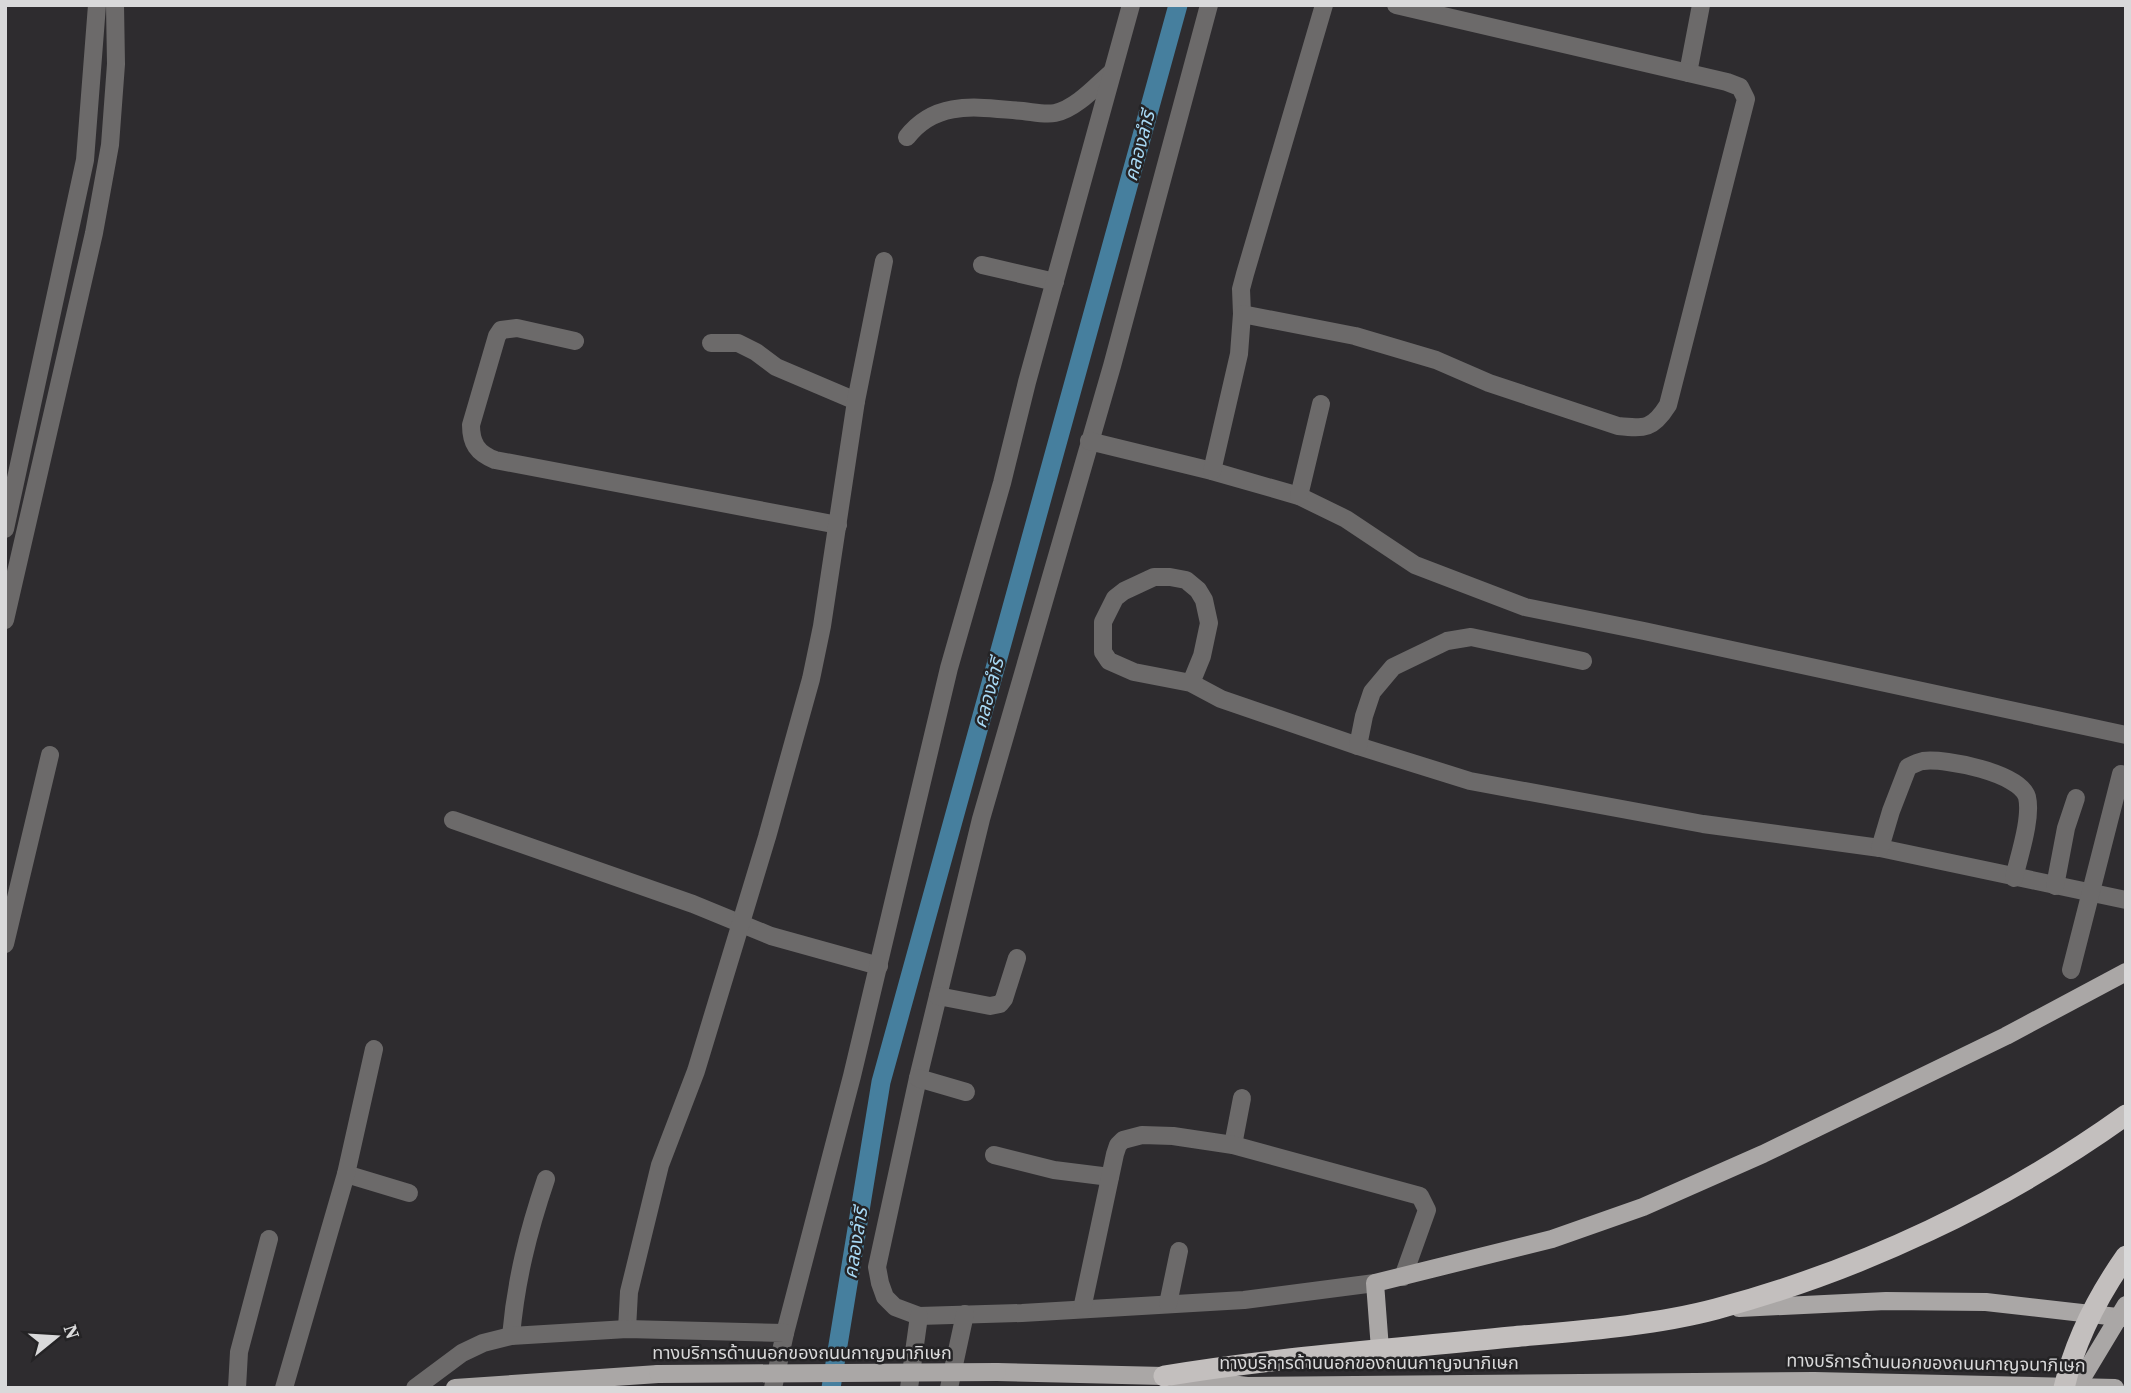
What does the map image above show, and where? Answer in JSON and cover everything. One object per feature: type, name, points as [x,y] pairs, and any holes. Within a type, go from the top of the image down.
[{"type":"highway","points":[[1164,1376],[1235,1364],[1578,1331],[1715,1309],[1845,1265],[1939,1226],[2025,1181],[2126,1115]]},
{"type":"highway","points":[[2064,1388],[2077,1344],[2100,1297],[2126,1256]]},
{"type":"main road","points":[[1380,1349],[1375,1283],[1552,1239],[1643,1207],[2006,1036],[2126,972]]},
{"type":"main road","points":[[1715,1309],[1886,1301],[1986,1302],[2126,1318]]},
{"type":"main road","points":[[2076,1388],[2126,1305]]},
{"type":"main road","name":"ทางบริการด้านนอกของถนนกาญจนาภิเษก","points":[[455,1388],[658,1374],[997,1372],[1164,1376],[1247,1386],[1814,1381],[2115,1388]]},
{"type":"street","points":[[5,529],[85,160],[97,5]]},
{"type":"street","points":[[5,620],[91,245],[110,145],[116,64],[115,5]]},
{"type":"street","points":[[773,1388],[879,967],[949,668],[1002,483],[1131,5]]},
{"type":"street","points":[[1209,5],[1112,366],[981,819],[937,996],[877,1267],[885,1297],[895,1307],[919,1315],[1244,1300],[1375,1283]]},
{"type":"street","points":[[1212,471],[1240,354],[1241,289],[1324,5]]},
{"type":"street","points":[[1242,314],[1355,336],[1436,360],[1489,383],[1618,426],[1649,426],[1659,419],[1668,405],[1746,99],[1740,87],[1396,5]]},
{"type":"street","points":[[1688,73],[1701,5]]},
{"type":"street","points":[[907,136],[916,125],[948,109],[970,107],[1056,113],[1080,99],[1112,72]]},
{"type":"street","points":[[626,1329],[631,1280],[660,1165],[695,1071],[793,748],[811,679],[822,626],[856,401],[884,261]]},
{"type":"street","points":[[982,265],[1055,282]]},
{"type":"street","points":[[575,341],[517,328],[501,330],[471,425],[471,438],[484,456],[838,525]]},
{"type":"street","points":[[711,343],[738,343],[776,367],[856,401]]},
{"type":"street","points":[[1299,496],[1321,404]]},
{"type":"street","points":[[1089,441],[1212,471],[1299,496],[1346,519],[1415,565],[1525,607],[2126,735]]},
{"type":"street","points":[[1191,683],[1202,656],[1209,623],[1204,600],[1198,590],[1186,580],[1154,577],[1139,582],[1115,598],[1103,622],[1103,652],[1109,662],[1134,672],[1191,683],[1221,699],[1470,781],[1703,824],[1880,848],[2014,878],[2125,896]]},
{"type":"street","points":[[1358,746],[1372,692],[1393,667],[1447,641],[1471,637],[1583,661]]},
{"type":"street","points":[[5,944],[50,755]]},
{"type":"street","points":[[1880,848],[1908,767],[1923,761],[1959,764],[1995,773],[2016,783],[2025,792],[2028,813],[2014,878]]},
{"type":"street","points":[[2071,970],[2121,774]]},
{"type":"street","points":[[2055,886],[2066,828],[2076,798]]},
{"type":"street","points":[[453,820],[810,948],[879,967]]},
{"type":"street","points":[[937,996],[990,1006],[999,1004],[1004,999],[1017,957]]},
{"type":"street","points":[[284,1388],[346,1174],[374,1049]]},
{"type":"street","points":[[918,1078],[966,1092]]},
{"type":"street","points":[[1233,1145],[1242,1098]]},
{"type":"street","points":[[1082,1309],[1118,1145],[1130,1137],[1173,1136],[1233,1145],[1420,1196],[1427,1210],[1403,1277]]},
{"type":"street","points":[[994,1155],[1054,1170],[1110,1177]]},
{"type":"street","points":[[346,1174],[409,1193]]},
{"type":"street","points":[[511,1336],[514,1298],[522,1257],[547,1179]]},
{"type":"street","points":[[237,1388],[239,1352],[269,1239]]},
{"type":"street","points":[[1168,1304],[1179,1251]]},
{"type":"street","points":[[949,1388],[965,1314]]},
{"type":"street","points":[[909,1388],[919,1315]]},
{"type":"street","points":[[415,1388],[462,1353],[483,1343],[511,1336],[626,1329],[787,1326]]},
{"type":"waterway","name":"คลองลำรี","points":[[831,1388],[881,1082],[1178,5]]}]
